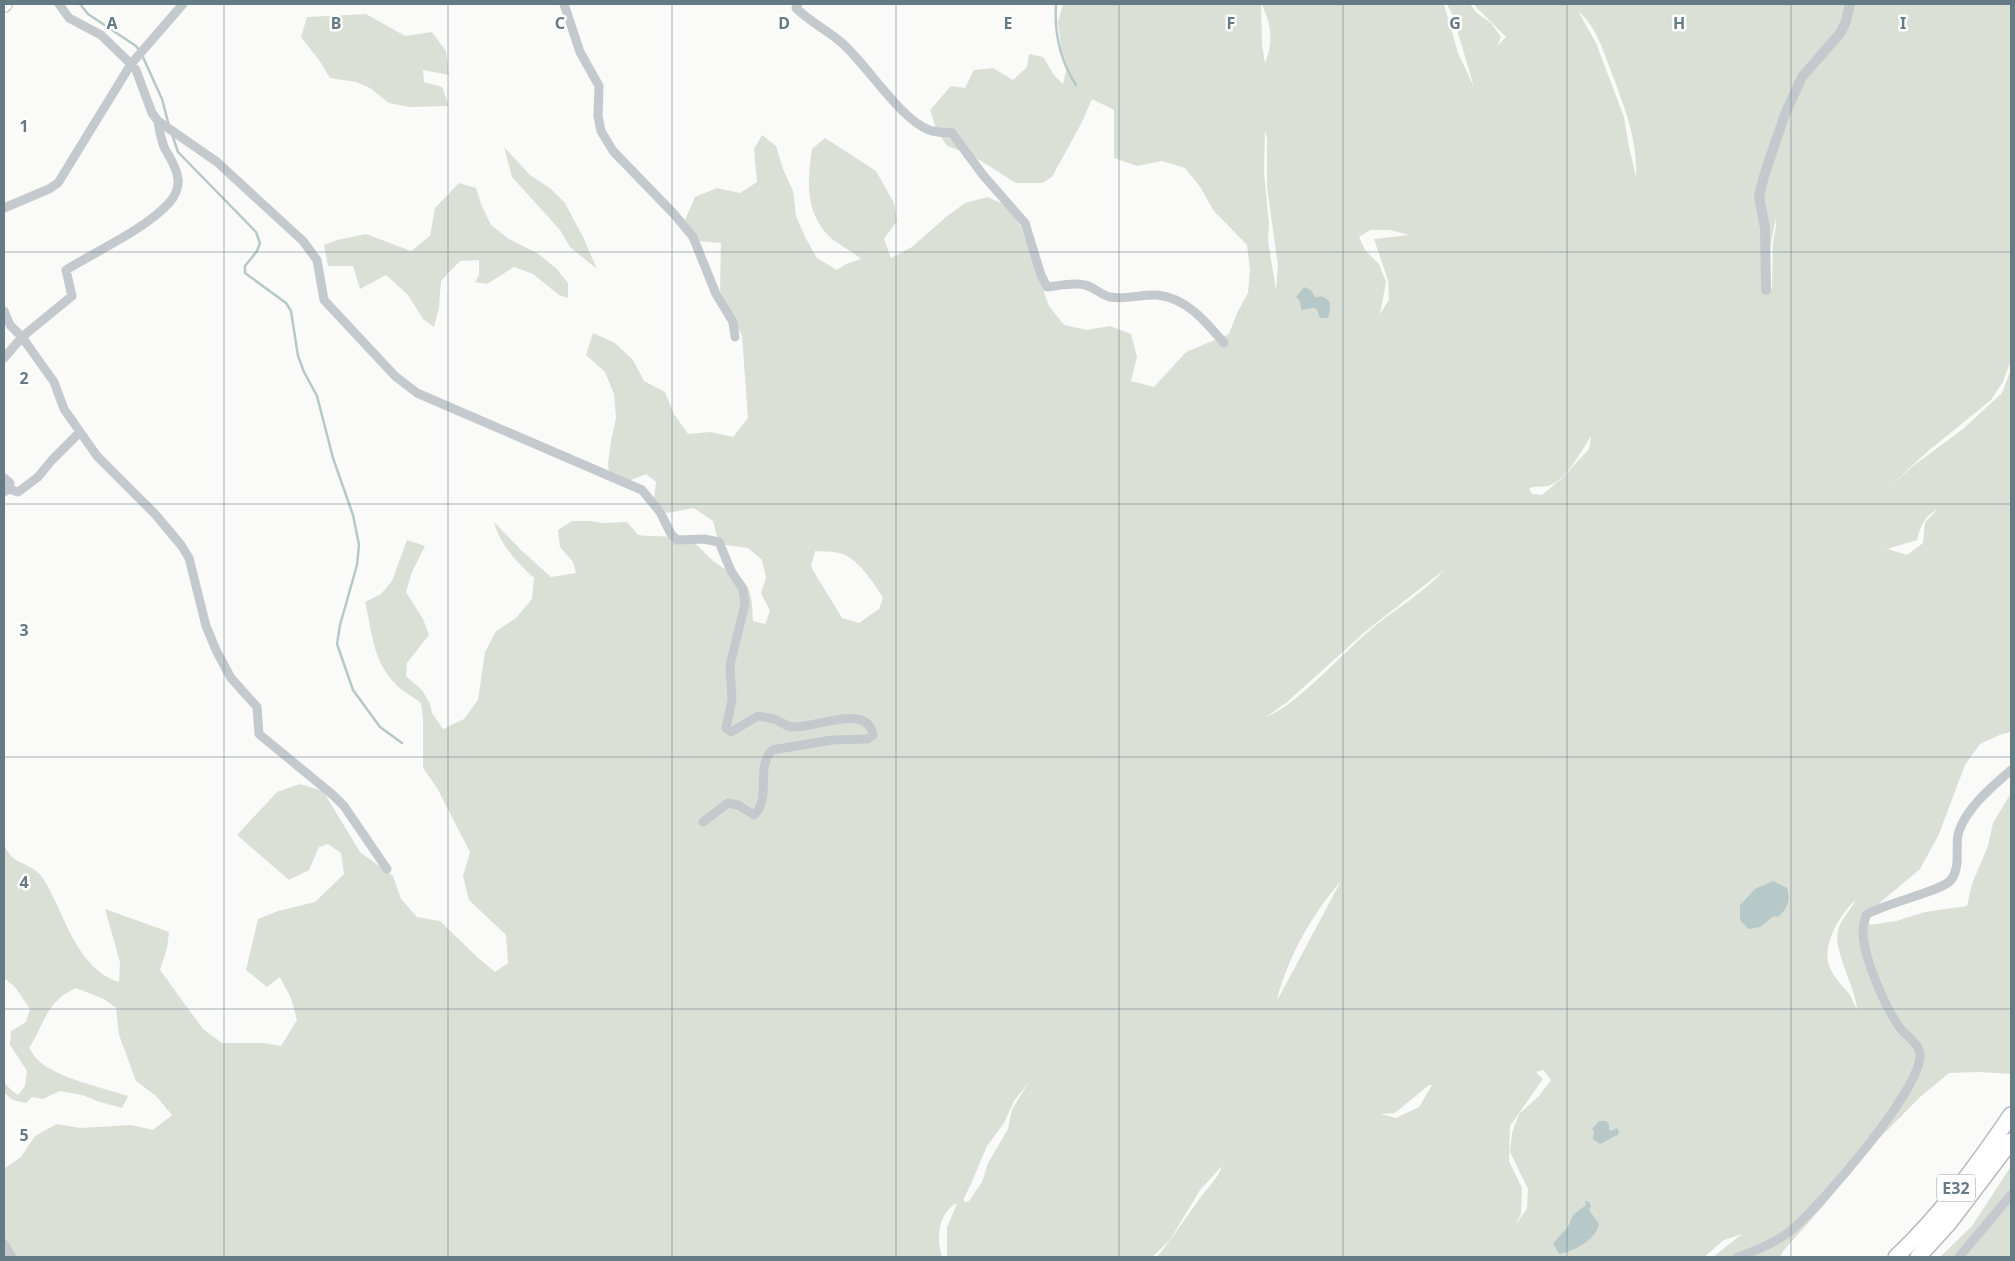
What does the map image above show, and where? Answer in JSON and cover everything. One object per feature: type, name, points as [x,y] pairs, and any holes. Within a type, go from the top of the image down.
[{"type":"highway","name":"E32","points":[[1896,1257],[1936,1213],[1988,1149],[2011,1115]]},
{"type":"highway","name":"E32","points":[[1918,1257],[1949,1223],[2011,1141]]},
{"type":"street","points":[[59,4],[69,18],[100,35],[131,64],[136,70],[152,113],[158,121],[217,162],[303,241],[317,260],[324,300],[395,376],[417,393],[642,490],[660,512],[671,534],[677,540],[704,539],[719,542],[731,571],[743,589],[746,604],[730,665],[732,700],[726,728],[731,732],[758,716],[775,720],[789,727],[812,726],[846,718],[866,722],[872,728],[873,735],[868,739],[832,740],[772,750],[766,756],[760,809],[754,815],[738,805],[728,803],[702,822]]},
{"type":"street","points":[[4,208],[49,189],[58,183],[131,64],[183,4]]},
{"type":"street","points":[[564,4],[580,52],[599,86],[598,116],[601,131],[613,151],[674,214],[694,238],[716,294],[733,322],[735,337]]},
{"type":"street","points":[[798,4],[796,8],[807,19],[842,43],[897,104],[919,125],[931,131],[952,133],[983,175],[1025,223],[1041,275],[1047,287],[1077,284],[1086,285],[1110,297],[1157,295],[1174,299],[1186,305],[1203,319],[1224,343]]},
{"type":"street","points":[[1766,290],[1765,228],[1759,196],[1764,176],[1785,114],[1802,77],[1841,32],[1850,4]]},
{"type":"street","points":[[4,358],[22,337],[72,296],[66,270],[150,220],[171,202],[178,189],[178,178],[160,134],[158,121]]},
{"type":"street","points":[[4,311],[10,325],[22,337],[54,382],[64,409],[97,456],[156,514],[189,558],[206,626],[231,678],[257,707],[259,734],[344,806],[387,869]]},
{"type":"street","points":[[4,478],[10,483],[6,490],[18,492],[38,477],[80,432]]},
{"type":"street","points":[[1738,1257],[1773,1243],[1790,1231],[1819,1202],[1857,1160],[1898,1102],[1918,1069],[1920,1054],[1916,1045],[1903,1033],[1891,1015],[1872,972],[1863,936],[1866,915],[1884,906],[1941,887],[1951,880],[1957,866],[1958,832],[1968,813],[2011,770]]},
{"type":"street","points":[[1959,1257],[2011,1195]]},
{"type":"street","points":[[4,1244],[12,1257]]},
{"type":"shaded area","points":[[1063,4],[1261,4],[1262,45],[1265,63],[1270,47],[1270,33],[1268,19],[1262,4],[1444,4],[1458,53],[1474,87],[1453,16],[1447,4],[1470,4],[1477,13],[1491,23],[1501,37],[1497,46],[1506,37],[1473,4],[2011,4],[2011,360],[2003,382],[1991,400],[1927,452],[1888,488],[1913,466],[1963,429],[2002,393],[2011,369],[2011,732],[1980,744],[1965,765],[1939,834],[1920,869],[1870,911],[1869,925],[1896,921],[1925,912],[1967,906],[1972,884],[1988,846],[1993,823],[2011,793],[2011,1074],[1949,1073],[1920,1097],[1863,1155],[1780,1257],[1713,1257],[1742,1234],[1724,1240],[1704,1257],[1157,1257],[1170,1240],[1152,1257],[947,1257],[947,1228],[957,1203],[951,1207],[942,1219],[939,1242],[942,1257],[4,1257],[4,1169],[21,1157],[35,1136],[57,1124],[80,1128],[131,1125],[153,1130],[172,1115],[156,1096],[136,1081],[119,1035],[116,1008],[104,999],[76,988],[54,1004],[29,1048],[38,1060],[56,1072],[81,1082],[128,1096],[122,1108],[82,1095],[60,1091],[43,1099],[32,1097],[26,1103],[13,1100],[4,1093],[4,1082],[18,1095],[25,1086],[27,1071],[10,1045],[11,1031],[26,1022],[30,1009],[15,987],[4,978],[4,846],[13,858],[33,869],[42,877],[81,952],[104,975],[119,982],[120,962],[105,909],[169,932],[167,948],[160,970],[203,1029],[222,1043],[264,1043],[281,1046],[297,1020],[291,998],[280,977],[267,987],[246,970],[258,919],[278,911],[315,902],[344,874],[341,853],[328,844],[319,847],[309,870],[289,880],[237,835],[277,792],[300,784],[323,791],[360,852],[393,876],[401,899],[417,917],[440,921],[495,972],[508,963],[506,935],[469,900],[463,876],[470,852],[437,788],[423,768],[421,703],[394,683],[376,652],[365,602],[381,594],[392,581],[407,540],[425,546],[412,572],[406,592],[423,619],[429,635],[407,663],[406,676],[422,690],[430,704],[432,713],[443,729],[464,719],[478,700],[485,652],[496,631],[516,618],[532,599],[534,578],[505,546],[494,522],[551,577],[576,573],[573,562],[560,547],[558,530],[572,521],[627,522],[638,535],[684,539],[699,547],[714,562],[744,582],[750,592],[753,621],[765,624],[770,611],[761,593],[766,578],[762,560],[748,548],[719,544],[713,521],[694,508],[667,513],[654,499],[656,482],[646,474],[631,480],[610,482],[608,464],[616,418],[614,394],[605,372],[586,355],[593,333],[615,343],[633,360],[644,381],[665,392],[674,414],[688,434],[710,432],[733,437],[748,418],[742,336],[720,291],[721,243],[697,241],[685,220],[695,197],[717,188],[740,193],[757,182],[754,149],[762,135],[776,146],[783,169],[793,191],[796,216],[805,237],[817,258],[837,270],[846,264],[861,259],[832,239],[823,230],[812,209],[809,174],[812,149],[825,138],[876,171],[894,203],[897,221],[884,239],[891,258],[912,247],[965,203],[988,197],[1009,207],[1021,227],[1049,306],[1064,325],[1087,330],[1110,326],[1131,334],[1137,357],[1131,381],[1154,387],[1186,352],[1229,334],[1237,313],[1248,293],[1250,270],[1247,245],[1213,210],[1201,188],[1185,168],[1162,161],[1137,166],[1114,158],[1114,110],[1092,99],[1082,122],[1052,177],[1042,183],[1016,183],[970,154],[947,146],[937,131],[930,110],[951,86],[965,88],[974,70],[993,68],[1013,80],[1027,67],[1029,54],[1043,57],[1054,75],[1063,84],[1067,67],[1061,47],[1058,22]],"holes":[[[1578,11],[1590,25],[1599,41],[1622,101],[1633,138],[1636,177],[1624,117],[1596,43]],[[1265,130],[1267,139],[1267,187],[1278,266],[1276,290],[1268,241],[1269,224],[1264,172]],[[1776,219],[1773,242],[1772,289],[1765,290],[1770,247]],[[1370,230],[1390,230],[1409,235],[1374,239],[1388,280],[1389,300],[1380,314],[1386,282],[1379,264],[1365,250],[1359,237]],[[1591,436],[1589,449],[1562,478],[1542,495],[1532,494],[1529,488],[1548,486],[1561,478],[1578,457]],[[1937,510],[1925,522],[1923,543],[1907,555],[1888,549],[1874,553],[1917,540],[1921,526],[1933,512]],[[815,551],[836,552],[852,559],[880,592],[883,598],[879,609],[859,623],[842,618],[811,566]],[[1444,570],[1427,587],[1378,623],[1305,691],[1278,711],[1266,717],[1286,703],[1366,631]],[[1341,881],[1277,999],[1288,967],[1302,937],[1320,908]],[[1856,900],[1841,922],[1837,938],[1841,958],[1853,991],[1857,1009],[1850,995],[1837,980],[1828,961],[1829,942],[1844,913]],[[1543,1070],[1551,1080],[1539,1096],[1519,1114],[1512,1133],[1510,1152],[1528,1189],[1527,1209],[1515,1225],[1521,1214],[1522,1188],[1509,1161],[1510,1126],[1543,1079],[1536,1072]],[[1029,1082],[1012,1109],[1008,1129],[988,1163],[982,1182],[969,1201],[965,1202],[963,1200],[987,1146],[1004,1123],[1014,1101]],[[1429,1085],[1432,1085],[1419,1107],[1396,1118],[1381,1114],[1395,1113]],[[1222,1166],[1215,1180],[1170,1240],[1200,1190]]]},
{"type":"shaded area","points":[[366,14],[405,36],[432,32],[446,51],[449,75],[423,70],[424,82],[442,87],[449,106],[409,107],[389,103],[370,88],[356,82],[330,78],[301,37],[307,17]]},
{"type":"shaded area","points":[[504,147],[530,175],[551,189],[565,203],[597,269],[570,247],[560,230],[512,177]]},
{"type":"shaded area","points":[[459,183],[476,188],[491,225],[509,239],[537,253],[556,268],[568,283],[568,298],[559,295],[533,274],[514,267],[487,284],[475,282],[479,275],[479,260],[460,261],[441,281],[439,308],[434,327],[423,319],[408,295],[386,275],[360,289],[353,266],[328,266],[324,245],[337,240],[366,234],[411,251],[430,236],[435,208]]},
{"type":"shaded area","points":[[1304,287],[1311,290],[1315,297],[1322,297],[1328,300],[1330,306],[1328,318],[1320,318],[1317,310],[1314,308],[1301,310],[1300,301],[1296,297]]},
{"type":"shaded area","points":[[1773,881],[1787,888],[1789,900],[1786,907],[1778,917],[1774,916],[1760,927],[1748,929],[1740,920],[1740,905],[1755,889]]},
{"type":"shaded area","points":[[1599,1121],[1606,1121],[1611,1131],[1617,1128],[1618,1135],[1600,1144],[1593,1139],[1594,1131],[1592,1129]]},
{"type":"shaded area","points":[[2011,1166],[2011,1257],[1940,1257],[1972,1226]]},
{"type":"shaded area","points":[[1585,1201],[1589,1202],[1591,1206],[1589,1210],[1599,1224],[1597,1230],[1584,1244],[1559,1254],[1553,1243],[1568,1227],[1573,1215],[1586,1205]]},
{"type":"waterway","points":[[80,4],[88,14],[136,46],[139,50]]},
{"type":"waterway","points":[[1056,4],[1056,26],[1059,46],[1070,76],[1076,85]]},
{"type":"waterway","points":[[142,55],[162,99],[169,126]]},
{"type":"waterway","points":[[172,134],[178,152],[256,232],[260,243],[257,251],[245,266],[245,273],[286,303],[291,311],[298,356],[317,396],[333,458],[353,515],[359,545],[357,565],[340,625],[337,644],[353,690],[380,727],[402,743]]}]
